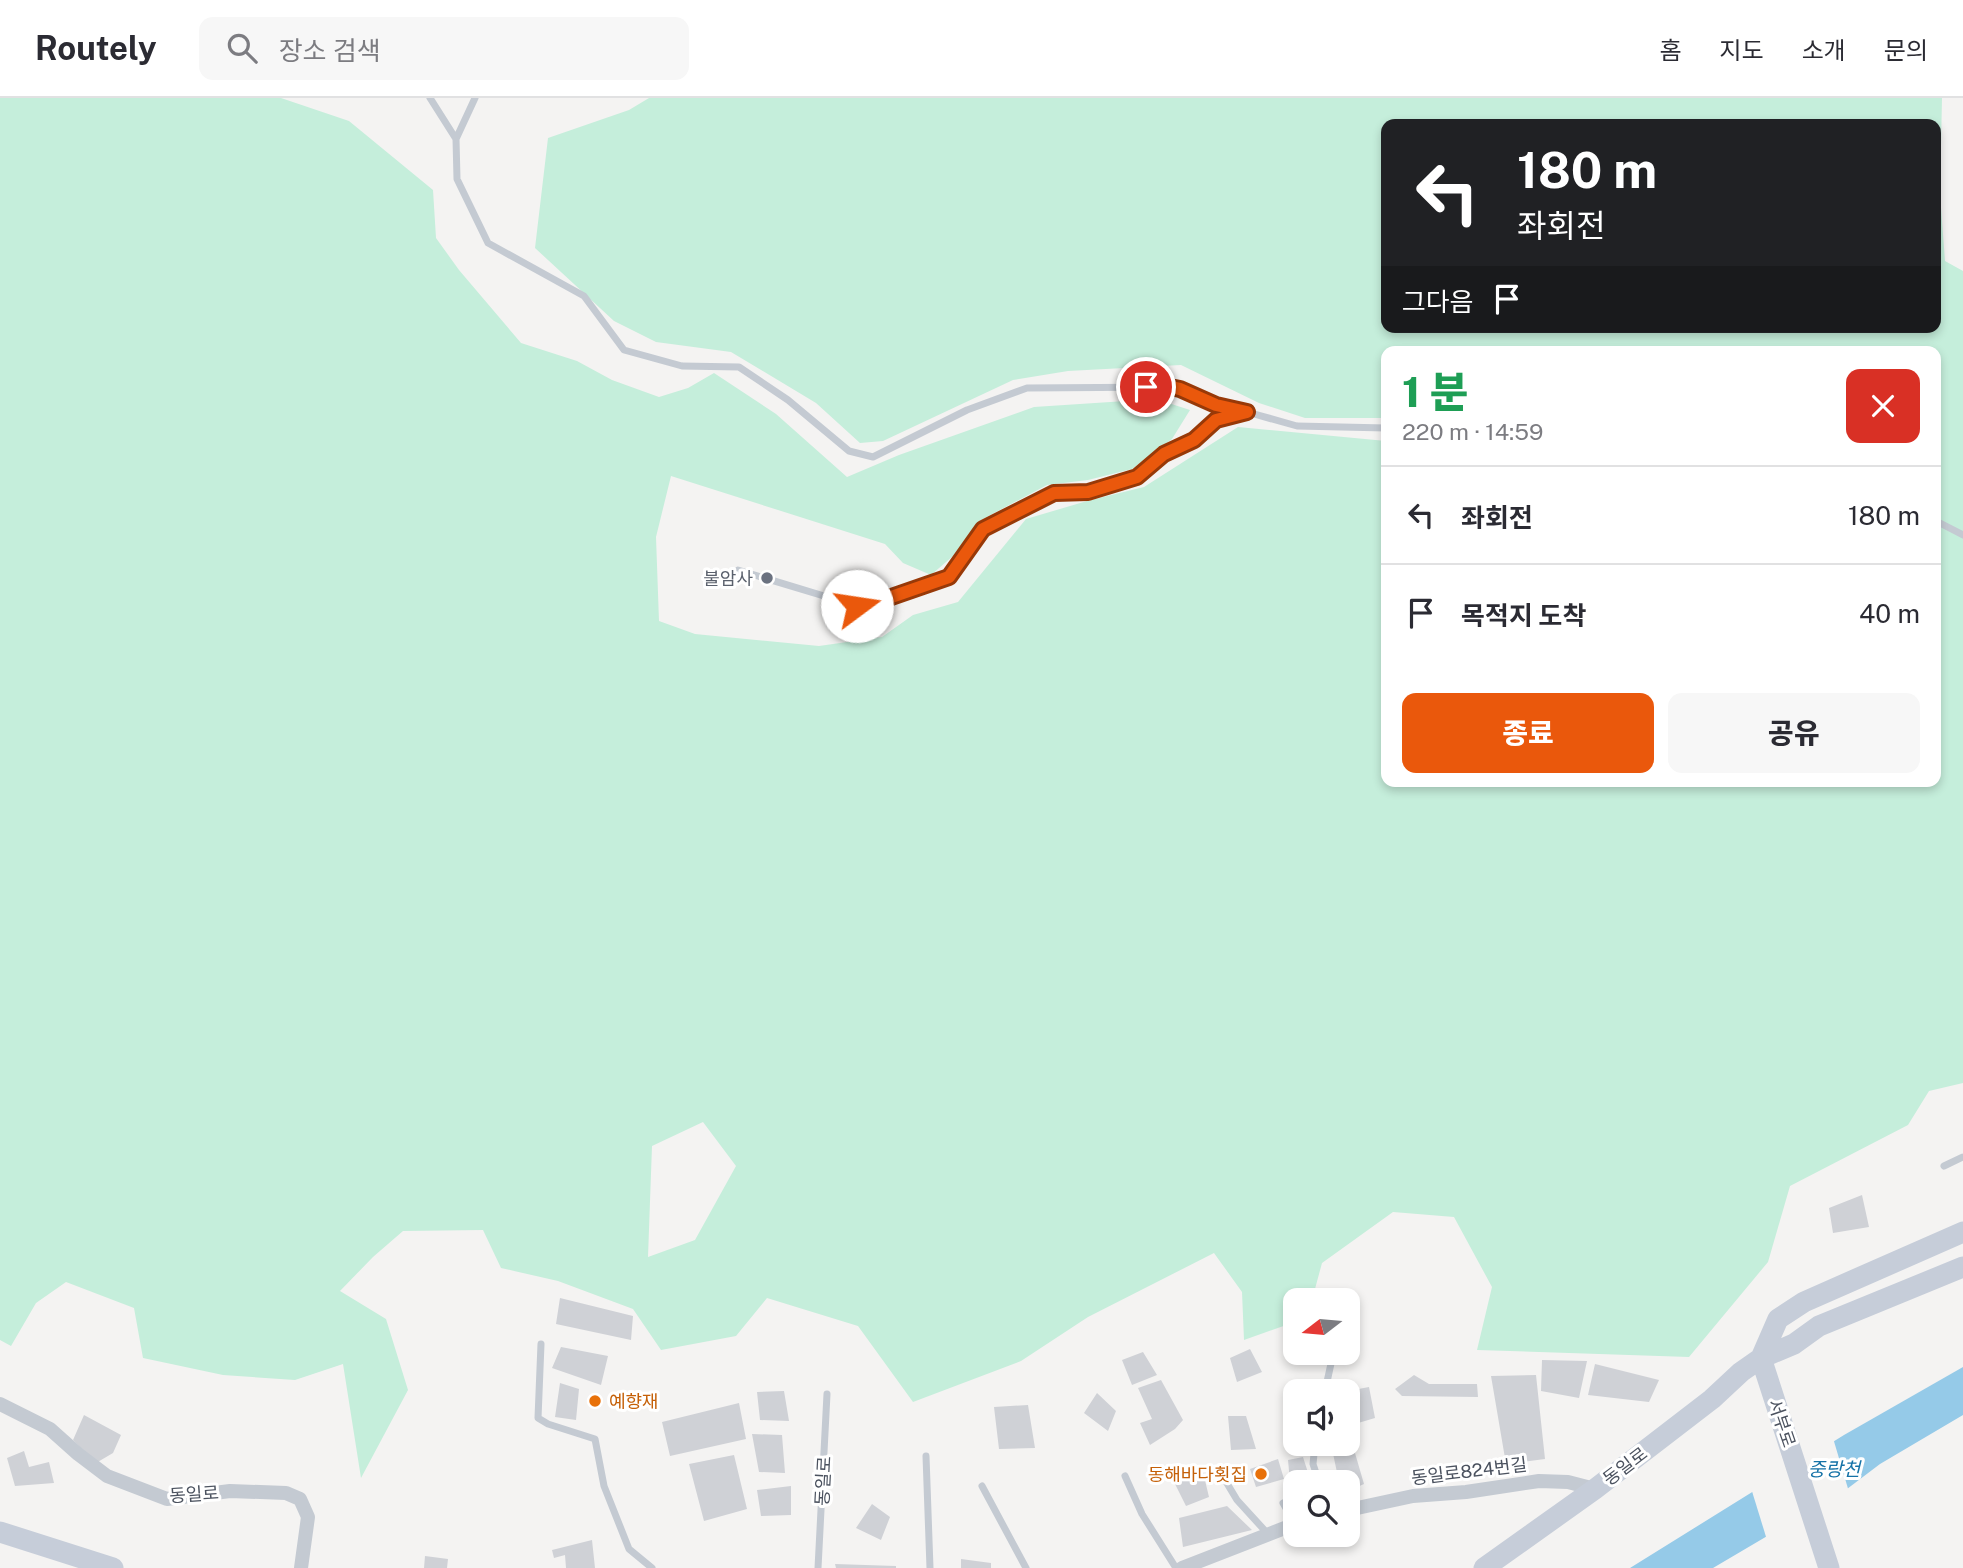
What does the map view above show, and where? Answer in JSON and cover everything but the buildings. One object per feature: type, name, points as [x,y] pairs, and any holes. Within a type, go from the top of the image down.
[{"type":"street","name":"동일로","points":[[1760,1358],[1778,1319],[1804,1302],[1963,1232]]},
{"type":"street","name":"동일로","points":[[1484,1568],[1595,1489],[1712,1399],[1760,1358],[1794,1344],[1819,1326],[1963,1267]]},
{"type":"street","name":"서부로","points":[[1760,1358],[1826,1560]]},
{"type":"street","name":"동일로","points":[[0,1404],[50,1429],[107,1476],[167,1499],[230,1491],[285,1493],[300,1499],[308,1517],[302,1568]]},
{"type":"street","name":"동일로824번길","points":[[1360,1507],[1413,1496],[1466,1492],[1539,1481],[1568,1482],[1595,1489]]},
{"type":"street","points":[[1179,1568],[1283,1529]]},
{"type":"street","points":[[0,1532],[113,1568]]},
{"type":"lane","points":[[430,98],[456,139]]},
{"type":"lane","points":[[475,98],[456,139],[457,179],[488,243],[584,296],[624,350],[682,366],[739,367],[788,400],[849,451],[873,457],[967,410],[1027,388],[1170,387],[1216,405],[1297,426],[1381,428]]},
{"type":"lane","points":[[738,570],[857,606],[874,603],[949,577],[983,529],[1054,493],[1088,492],[1137,477],[1164,454],[1194,440],[1216,420],[1247,412]]},
{"type":"lane","points":[[1941,524],[1963,535]]},
{"type":"lane","points":[[1944,1166],[1963,1157]]},
{"type":"lane","points":[[541,1344],[538,1418],[548,1424],[595,1439],[604,1486],[629,1549],[652,1568]]},
{"type":"lane","name":"동일로","points":[[818,1568],[827,1394]]},
{"type":"lane","points":[[926,1456],[930,1568]]},
{"type":"lane","points":[[1125,1476],[1142,1514],[1179,1568]]},
{"type":"lane","points":[[1225,1480],[1237,1500],[1269,1535]]},
{"type":"lane","points":[[982,1486],[1026,1568]]},
{"type":"green space","points":[[0,98],[281,98],[349,121],[433,190],[436,238],[459,270],[521,343],[577,361],[612,380],[659,397],[688,388],[714,373],[776,414],[847,477],[899,455],[1034,407],[1156,399],[1190,410],[1172,439],[1132,469],[1088,480],[1047,485],[979,521],[953,556],[931,575],[903,563],[885,544],[671,476],[656,537],[659,621],[695,634],[819,646],[882,637],[913,615],[958,602],[1026,519],[1144,487],[1238,427],[1381,441],[1381,787],[1941,787],[1941,346],[1381,346],[1381,418],[1305,418],[1259,403],[1181,365],[1068,371],[1013,380],[883,441],[860,443],[816,403],[731,352],[656,342],[614,321],[535,248],[548,138],[629,110],[649,98],[1942,98],[1941,146],[1941,119],[1381,119],[1381,333],[1941,333],[1941,207],[1945,261],[1963,271],[1963,1083],[1929,1091],[1908,1125],[1790,1186],[1768,1262],[1689,1357],[1477,1350],[1492,1287],[1454,1217],[1393,1212],[1322,1263],[1315,1288],[1283,1288],[1283,1326],[1244,1340],[1242,1292],[1214,1253],[1088,1317],[1021,1361],[913,1402],[858,1326],[767,1298],[736,1336],[661,1350],[633,1309],[558,1281],[501,1268],[483,1230],[403,1231],[340,1291],[386,1319],[408,1390],[361,1478],[343,1364],[295,1380],[223,1375],[143,1358],[134,1308],[66,1282],[36,1303],[11,1346],[0,1340]],"holes":[[[703,1122],[736,1166],[695,1240],[648,1257],[652,1146]]]},
{"type":"water","name":"중랑천","points":[[1963,1367],[1963,1415],[1880,1464],[1847,1489],[1713,1568],[1630,1568],[1844,1435]]},
{"type":"pier","points":[[1833,1438],[1849,1492],[1767,1540],[1751,1488]]},
{"type":"place","name":"불암사","points":[[767,578]]},
{"type":"place","name":"예향재","points":[[595,1401]]},
{"type":"place","name":"동해바다횟집","points":[[1261,1474]]},
{"type":"route","points":[[857,606],[874,603],[949,577],[983,529],[1054,493],[1088,492],[1137,477],[1164,454],[1194,440],[1216,420],[1247,412],[1216,405],[1180,389],[1146,387]]}]
